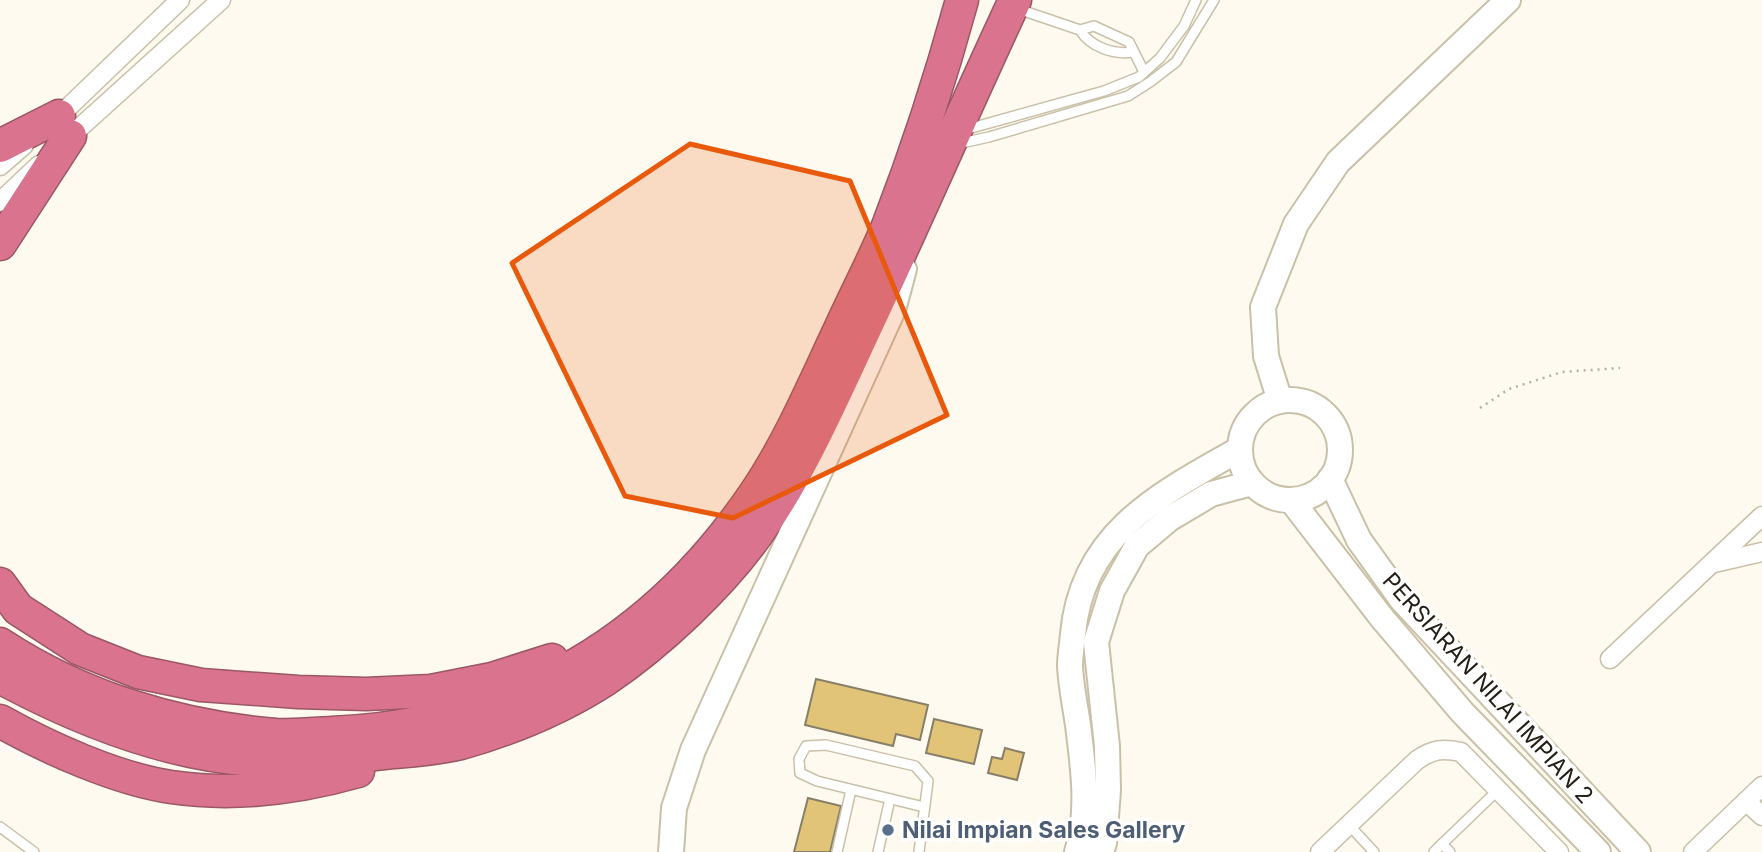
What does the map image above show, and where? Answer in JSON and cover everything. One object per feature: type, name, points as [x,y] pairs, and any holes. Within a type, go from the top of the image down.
[{"type":"highway","points":[[0,644],[38,669],[101,696],[151,712],[217,728],[280,735],[357,732],[428,721],[496,703],[538,686],[588,658],[622,635],[664,599],[701,561],[754,495],[775,461],[886,229],[932,106],[962,0]]},
{"type":"highway","points":[[0,677],[44,701],[122,733],[226,757],[286,762],[426,749],[460,743],[573,698],[607,678],[668,629],[711,588],[757,534],[815,435],[922,208],[1013,4]]},
{"type":"highway","points":[[0,146],[65,126]]},
{"type":"highway","points":[[0,244],[65,126]]},
{"type":"highway","points":[[0,584],[18,609],[80,649],[138,672],[201,685],[366,694],[431,691],[492,679],[544,664],[591,639],[622,635]]},
{"type":"highway","points":[[0,721],[30,737],[125,776],[170,787],[236,792],[327,780],[426,749]]},
{"type":"street","points":[[0,202],[180,0]]},
{"type":"street","points":[[0,166],[65,126],[221,0]]},
{"type":"street","points":[[1280,401],[1266,356],[1263,307],[1296,224],[1338,162],[1508,0]]},
{"type":"street","points":[[671,852],[674,808],[693,750],[893,310],[922,208]]},
{"type":"street","points":[[1295,400],[1322,411],[1338,436],[1340,451],[1337,466],[1320,491],[1306,498],[1291,500],[1263,493],[1252,483],[1245,473],[1240,449],[1243,432],[1251,418],[1264,407],[1280,401],[1295,400]]},
{"type":"street","points":[[1077,852],[1083,835],[1084,774],[1070,665],[1075,611],[1087,573],[1111,540],[1141,509],[1180,482],[1240,449]]},
{"type":"street","name":"PERSIARAN NILAI IMPIAN 2","points":[[1330,479],[1359,540],[1402,600],[1638,852]]},
{"type":"street","points":[[1101,852],[1108,790],[1107,746],[1096,642],[1112,591],[1136,546],[1170,519],[1211,494],[1252,483]]},
{"type":"street","name":"PERSIARAN NILAI IMPIAN 2","points":[[1291,500],[1382,618],[1462,712],[1598,852]]},
{"type":"street","points":[[1610,659],[1762,516]]},
{"type":"street","points":[[1712,564],[1762,552]]},
{"type":"street","points":[[1320,852],[1417,760],[1431,751],[1446,749],[1461,752],[1559,852]]},
{"type":"street","points":[[1693,852],[1762,786]]},
{"type":"street","points":[[1746,801],[1762,816]]},
{"type":"lane","points":[[952,139],[1028,111],[1104,91],[1139,76],[1160,58],[1184,26],[1196,0]]},
{"type":"lane","points":[[952,139],[989,137],[1128,96],[1176,62],[1214,0]]},
{"type":"lane","points":[[1013,4],[1080,30],[1094,26],[1129,41],[1144,72]]},
{"type":"lane","points":[[1080,30],[1086,40],[1097,45],[1120,54],[1133,52]]},
{"type":"lane","points":[[1382,618],[1402,600]]},
{"type":"lane","points":[[919,852],[928,780],[915,766],[826,745],[806,746],[799,759],[800,773],[817,781],[924,807]]},
{"type":"lane","points":[[1434,852],[1499,789]]},
{"type":"lane","points":[[837,852],[851,790]]},
{"type":"lane","points":[[878,852],[890,799]]},
{"type":"lane","points":[[1349,825],[1374,852]]},
{"type":"lane","points":[[0,827],[33,852]]},
{"type":"lane","points":[[1442,844],[1450,852]]},
{"type":"path","points":[[1480,408],[1509,389],[1562,372],[1620,368]]},
{"type":"highlighted area","points":[[690,144],[850,181],[947,415],[733,518],[625,496],[512,263]]},
{"type":"building","points":[[816,679],[928,705],[920,740],[896,734],[893,746],[805,725]]},
{"type":"building","points":[[934,719],[982,730],[974,764],[926,753]]},
{"type":"building","points":[[1005,748],[1024,753],[1017,780],[988,773],[992,757],[1002,759]]},
{"type":"building","points":[[808,798],[841,806],[830,852],[794,852]]},
{"type":"place","name":"Nilai Impian Sales Gallery","points":[[888,830]]}]
